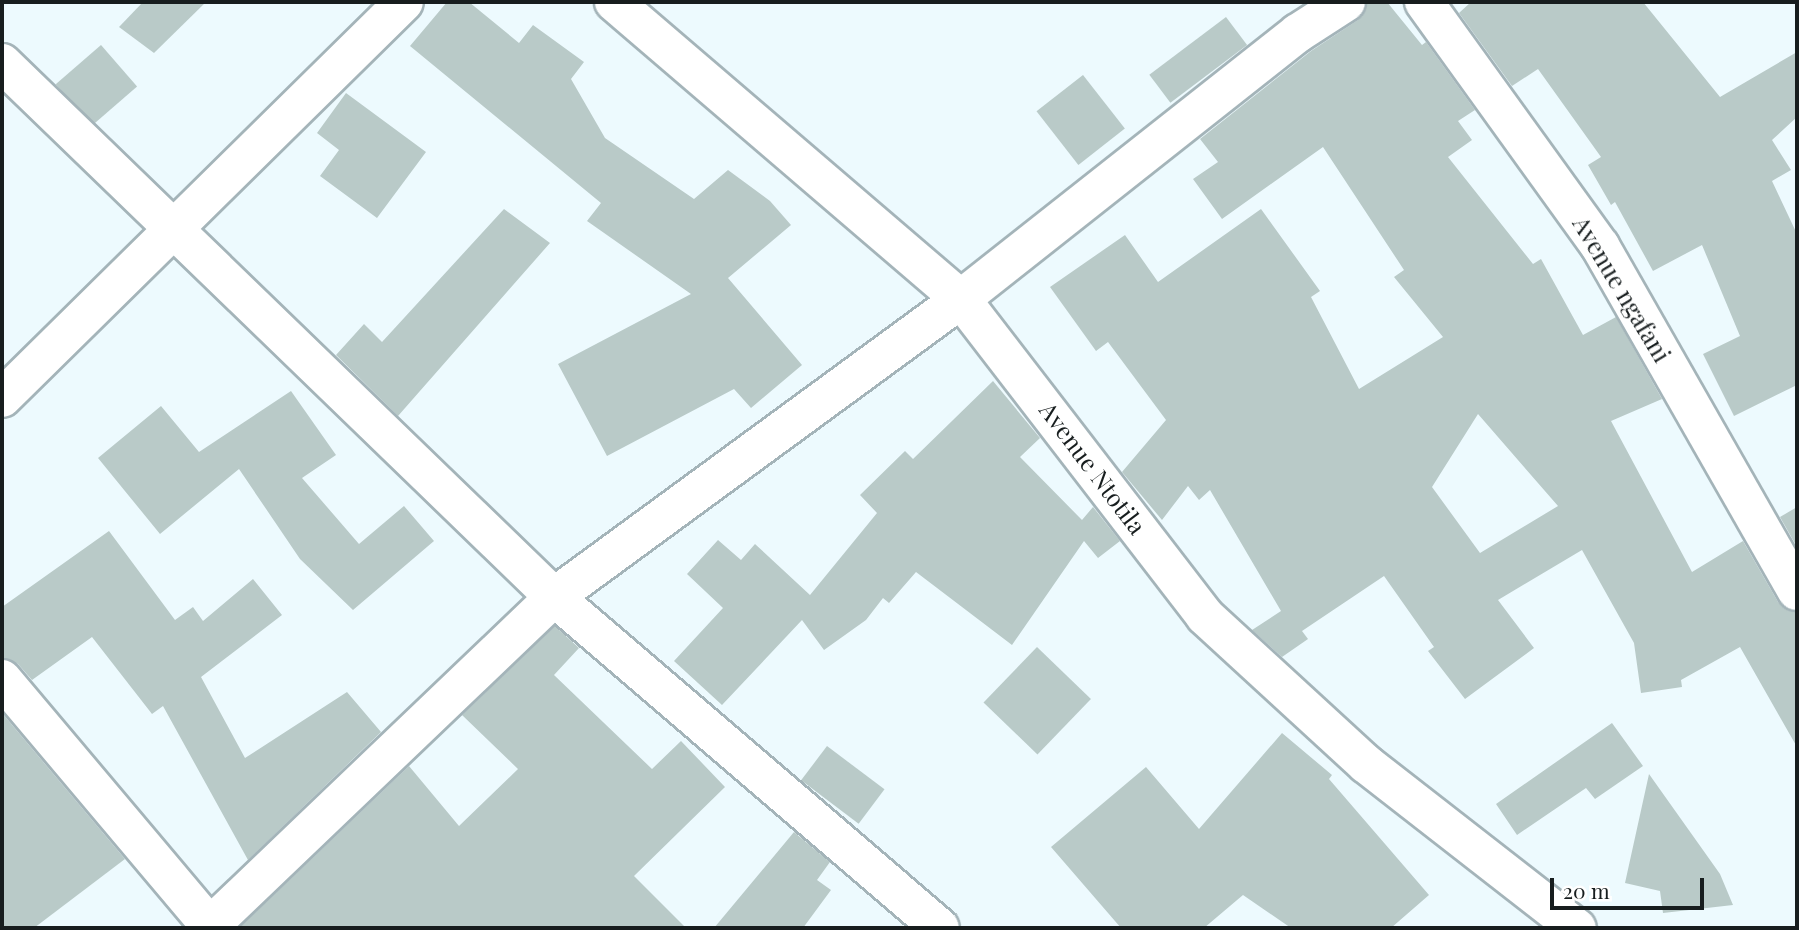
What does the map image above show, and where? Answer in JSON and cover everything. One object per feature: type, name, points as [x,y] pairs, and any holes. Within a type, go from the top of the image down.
[{"type":"street","points":[[2,398],[404,2]]},
{"type":"street","name":"Avenue Ntotila","points":[[614,2],[961,299],[1205,616],[1366,764],[1577,928]]},
{"type":"street","points":[[2,679],[210,927],[554,597],[961,299],[1298,33],[1346,2]]},
{"type":"street","name":"Avenue ngafani","points":[[1424,2],[1600,246],[1797,592]]},
{"type":"street","points":[[2,63],[554,597],[940,928]]},
{"type":"building","points":[[143,2],[206,2],[154,53],[119,27]]},
{"type":"building","points":[[447,2],[469,2],[519,43],[533,25],[584,62],[571,79],[605,138],[694,199],[728,170],[770,201],[791,225],[728,278],[802,365],[751,408],[734,389],[607,456],[558,364],[691,294],[587,221],[601,203],[410,46]]},
{"type":"building","points":[[1368,2],[1387,2],[1422,45],[1426,42],[1475,110],[1458,121],[1472,140],[1448,157],[1533,264],[1541,259],[1583,335],[1616,317],[1662,399],[1611,421],[1692,572],[1743,541],[1778,602],[1797,613],[1797,747],[1740,647],[1681,680],[1682,687],[1641,693],[1634,643],[1582,550],[1498,600],[1534,648],[1465,699],[1428,651],[1434,647],[1384,576],[1302,631],[1308,639],[1282,657],[1252,630],[1281,611],[1210,490],[1199,500],[1188,486],[1162,520],[1122,472],[1166,420],[1108,342],[1096,351],[1050,287],[1125,235],[1158,282],[1261,209],[1320,291],[1311,297],[1359,389],[1443,337],[1394,277],[1404,270],[1323,147],[1222,219],[1193,179],[1218,162],[1200,139],[1311,51],[1358,20]],"holes":[[[1478,414],[1558,506],[1480,553],[1432,487]]]},
{"type":"building","points":[[1471,2],[1643,2],[1720,97],[1797,52],[1797,117],[1772,140],[1791,170],[1772,181],[1797,234],[1797,385],[1734,416],[1703,354],[1740,336],[1702,245],[1653,271],[1615,202],[1611,205],[1588,165],[1601,157],[1538,69],[1512,86],[1459,13]]},
{"type":"building","points":[[1226,17],[1247,45],[1170,103],[1149,75]]},
{"type":"building","points":[[101,45],[137,87],[92,126],[56,84]]},
{"type":"building","points":[[1083,75],[1125,129],[1078,165],[1037,111]]},
{"type":"building","points":[[346,93],[426,152],[377,218],[320,176],[339,150],[317,133]]},
{"type":"building","points":[[504,209],[550,243],[398,416],[336,355],[364,324],[382,342]]},
{"type":"building","points":[[993,381],[1040,438],[1020,457],[1082,520],[1093,507],[1120,541],[1098,558],[1084,541],[1012,645],[916,572],[889,603],[883,598],[866,620],[824,650],[802,620],[722,705],[674,661],[723,608],[687,574],[718,540],[741,560],[755,544],[810,595],[877,513],[860,495],[905,451],[913,459]]},
{"type":"building","points":[[291,391],[336,455],[302,478],[359,544],[404,506],[434,541],[353,610],[300,559],[239,469],[160,534],[98,458],[161,406],[199,452]]},
{"type":"building","points":[[1797,507],[1797,547],[1780,517]]},
{"type":"building","points":[[109,531],[175,620],[193,607],[203,621],[253,579],[282,615],[201,677],[245,758],[347,692],[381,732],[248,860],[163,706],[152,714],[92,637],[32,680],[18,664],[2,658],[2,607]]},
{"type":"building","points":[[555,626],[579,648],[554,675],[652,769],[681,741],[725,787],[634,876],[686,928],[239,928],[409,766],[459,826],[518,769],[462,715]]},
{"type":"building","points":[[1037,647],[1091,699],[1037,754],[984,702]]},
{"type":"building","points":[[2,713],[125,859],[34,928],[2,928]]},
{"type":"building","points":[[1612,723],[1643,766],[1595,799],[1586,788],[1517,835],[1496,804]]},
{"type":"building","points":[[1282,733],[1332,775],[1329,779],[1429,895],[1391,928],[1291,928],[1243,895],[1204,928],[1121,928],[1051,847],[1146,767],[1199,829]]},
{"type":"building","points":[[827,746],[885,789],[859,824],[801,780]]},
{"type":"building","points":[[1649,774],[1720,874],[1733,905],[1663,913],[1660,891],[1625,883]]},
{"type":"building","points":[[794,832],[830,862],[817,880],[831,890],[803,928],[714,928]]}]
